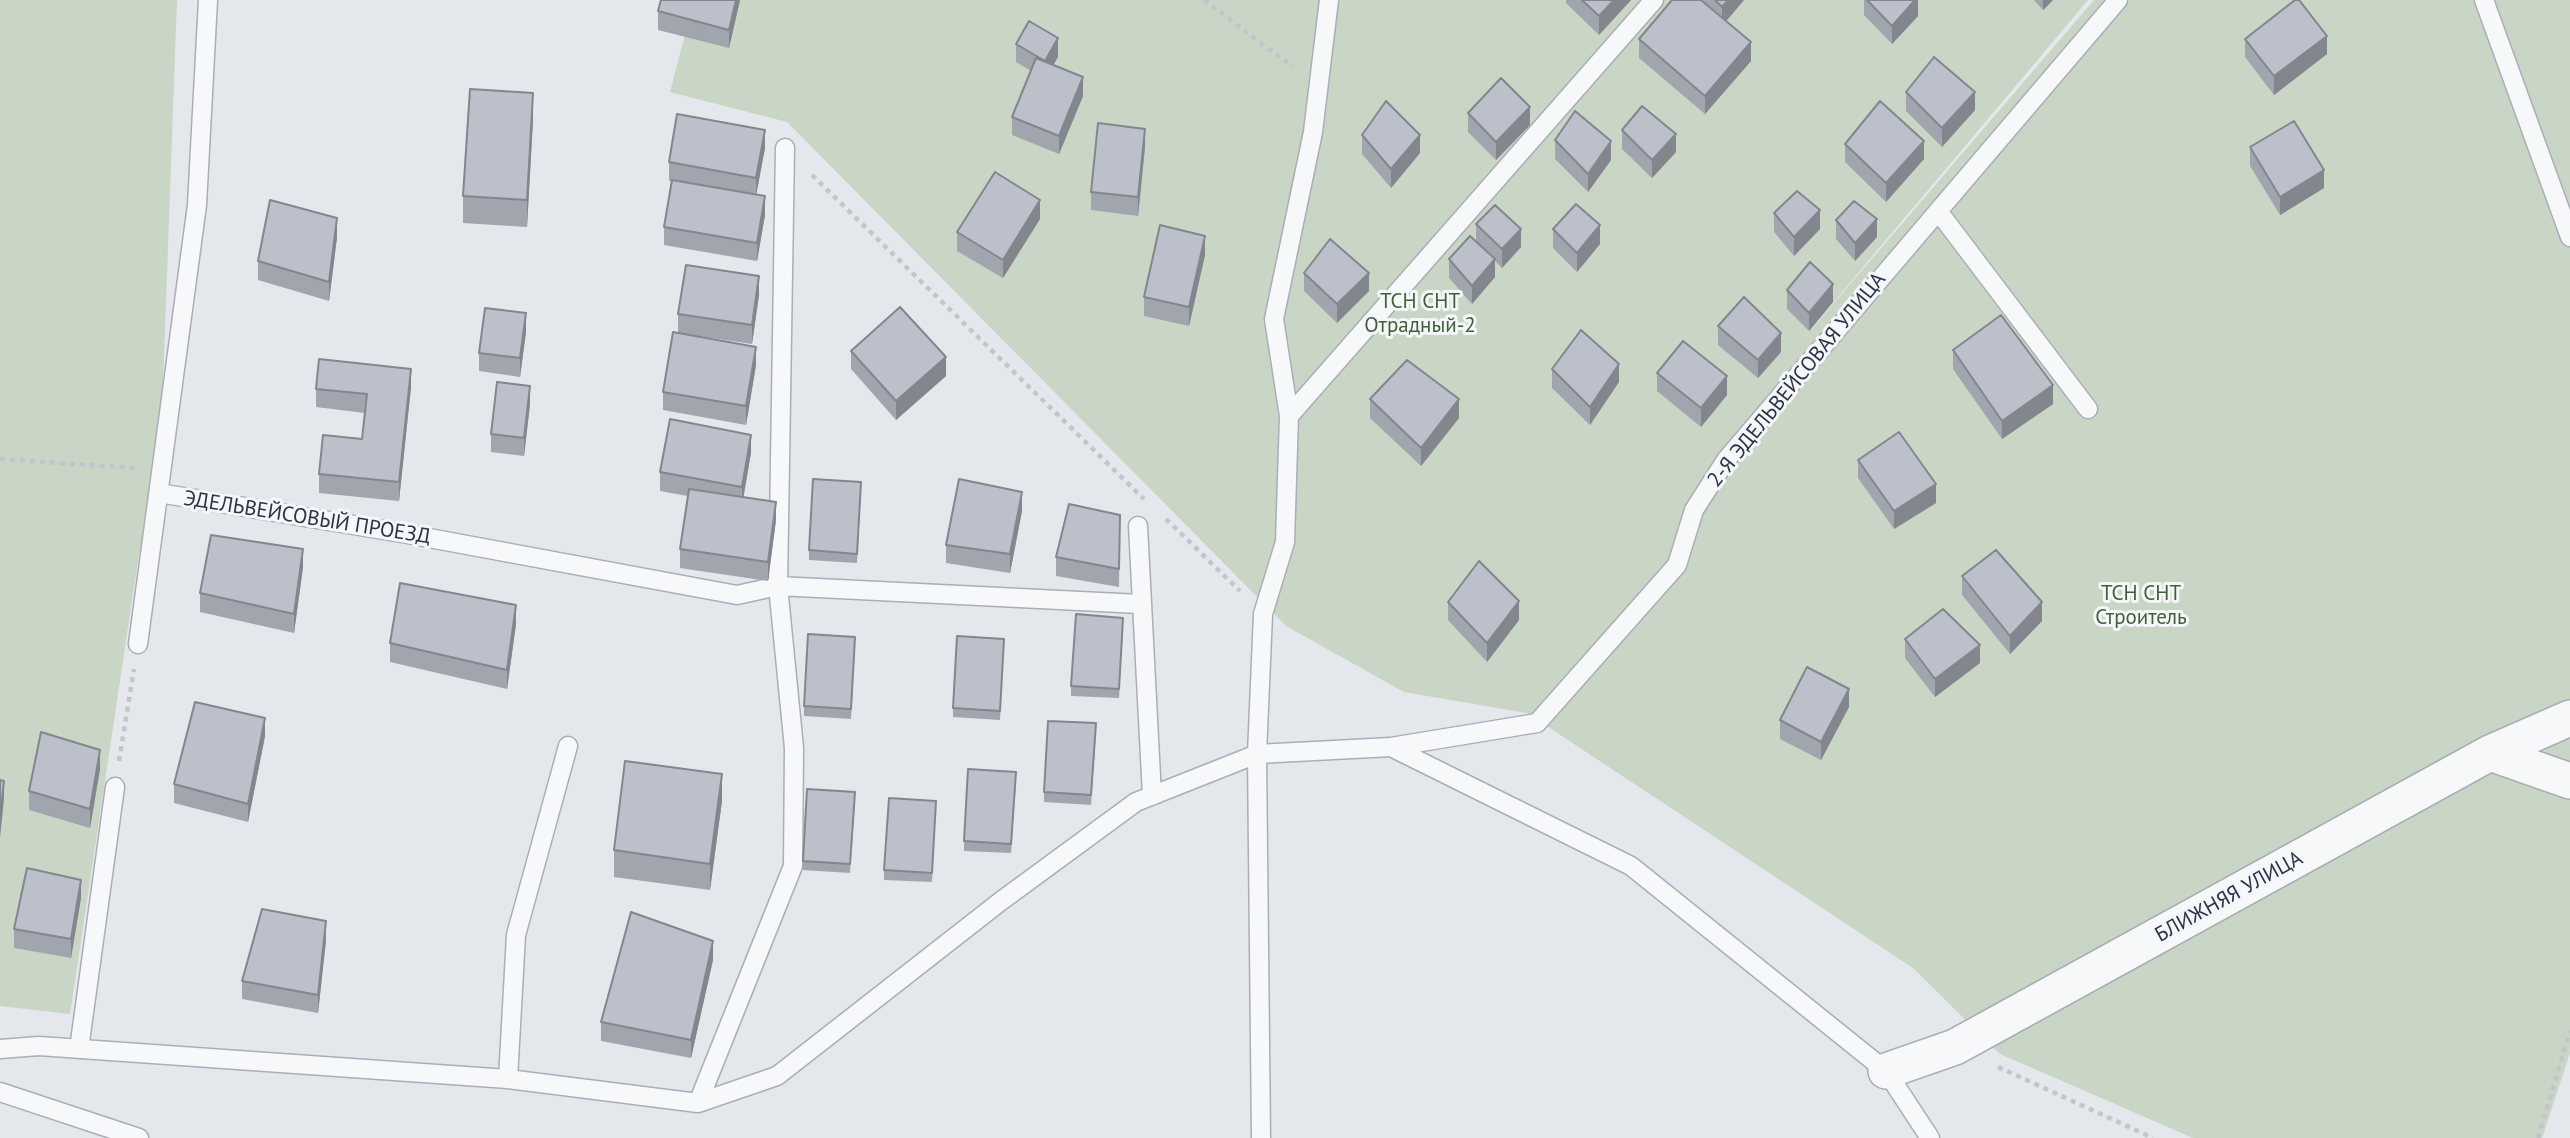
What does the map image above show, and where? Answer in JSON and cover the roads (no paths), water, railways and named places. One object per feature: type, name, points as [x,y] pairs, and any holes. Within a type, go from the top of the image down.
[{"type":"street","name":"БЛИЖНЯЯ УЛИЦА","points":[[1886,1070],[1955,1047],[2490,753],[2570,718]]},
{"type":"street","points":[[2490,753],[2570,780]]},
{"type":"lane","name":"ЭДЕЛЬВЕЙСОВЫЙ ПРОЕЗД","points":[[208,0],[197,205],[159,493],[402,533],[737,595],[778,586],[1140,604]]},
{"type":"lane","points":[[1261,1138],[1257,754],[1263,614],[1285,542],[1289,416],[1274,319],[1313,132],[1329,0]]},
{"type":"lane","points":[[1289,416],[1654,0]]},
{"type":"lane","name":"2-Я ЭДЕЛЬВЕЙСОВАЯ УЛИЦА","points":[[698,1103],[776,1076],[1001,901],[1136,802],[1257,754],[1391,747],[1537,723],[1677,565],[1694,510],[1726,460],[2118,0]]},
{"type":"lane","points":[[2484,0],[2570,237]]},
{"type":"lane","points":[[0,1049],[39,1046],[508,1079],[698,1103],[793,866],[794,748],[778,586],[785,148]]},
{"type":"lane","points":[[1938,211],[2088,409]]},
{"type":"lane","points":[[138,644],[159,493]]},
{"type":"lane","points":[[1138,526],[1152,796]]},
{"type":"lane","points":[[508,1079],[516,935],[568,746]]},
{"type":"lane","points":[[1391,747],[1631,866],[1886,1070],[1930,1138]]},
{"type":"lane","points":[[79,1049],[116,787]]},
{"type":"lane","points":[[0,1092],[139,1138]]},
{"type":"park label","name":"ТСН СНТ Отрадный-2","points":[[1420,314]]},
{"type":"park label","name":"ТСН СНТ Строитель","points":[[2141,606]]}]
